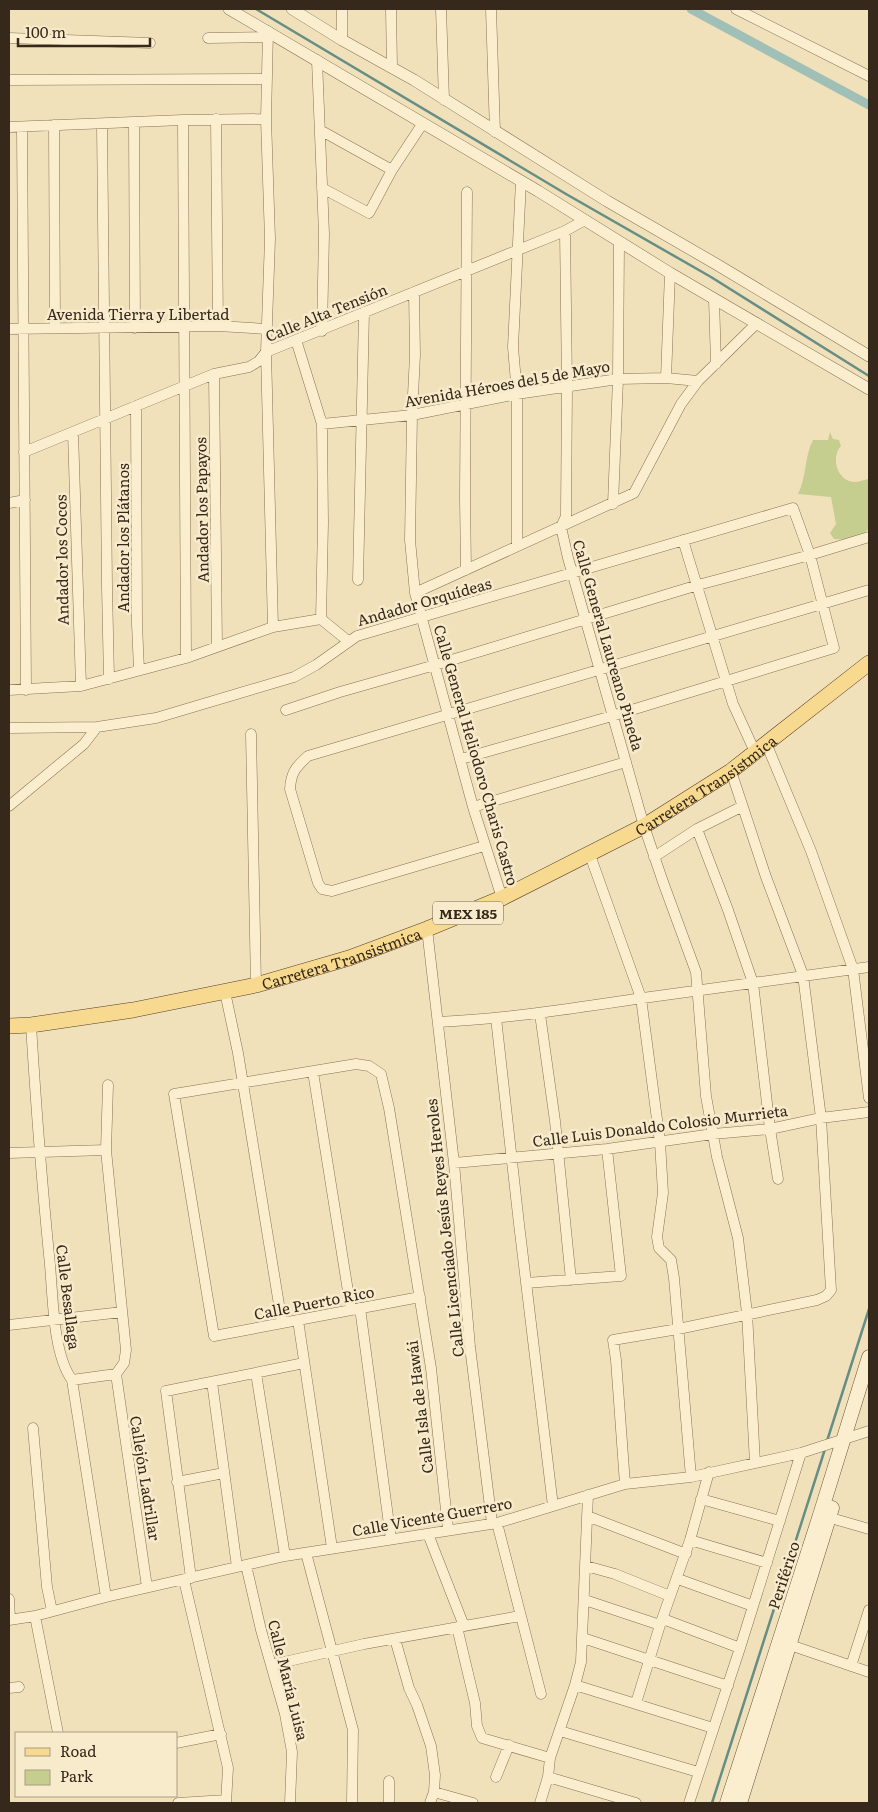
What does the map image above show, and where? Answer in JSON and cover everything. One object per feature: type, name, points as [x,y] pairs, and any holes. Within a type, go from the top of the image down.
[{"type":"main road","name":"Carretera Transistmica","points":[[9,1026],[31,1025],[133,1010],[256,985],[349,958],[502,898],[644,826],[731,771],[869,663]]},
{"type":"main road","name":"Periférico","points":[[740,1803],[790,1645],[869,1356]]},
{"type":"main road","name":"Periférico","points":[[848,1437],[869,1385]]},
{"type":"main road","name":"Periférico","points":[[727,1803],[778,1641],[825,1517]]},
{"type":"street","points":[[230,9],[268,34],[317,60],[670,273],[869,389]]},
{"type":"street","points":[[293,9],[342,40],[392,67],[607,201],[869,356]]},
{"type":"street","points":[[342,9],[342,40]]},
{"type":"street","points":[[391,9],[392,67]]},
{"type":"street","points":[[441,9],[444,100]]},
{"type":"street","points":[[491,9],[495,132]]},
{"type":"street","points":[[736,9],[869,76]]},
{"type":"street","points":[[208,38],[268,34]]},
{"type":"street","points":[[268,34],[266,118],[270,239],[266,352],[273,628]]},
{"type":"street","points":[[9,38],[150,43]]},
{"type":"street","points":[[317,60],[324,234],[322,330]]},
{"type":"street","points":[[9,80],[267,79]]},
{"type":"street","points":[[9,127],[266,118]]},
{"type":"street","points":[[216,119],[218,326]]},
{"type":"street","points":[[183,120],[186,658]]},
{"type":"street","points":[[134,122],[135,328]]},
{"type":"street","points":[[322,188],[369,213],[392,170],[423,123]]},
{"type":"street","points":[[102,124],[109,678]]},
{"type":"street","points":[[54,125],[55,328]]},
{"type":"street","points":[[22,127],[26,690]]},
{"type":"street","points":[[320,130],[392,170]]},
{"type":"street","points":[[517,546],[517,394],[513,347],[520,181]]},
{"type":"street","points":[[466,570],[467,192]]},
{"type":"street","name":"Calle Alta Tensión","points":[[24,452],[214,374],[249,367],[259,361],[266,352],[565,231],[585,220]]},
{"type":"street","name":"Calle General Laureano Pineda","points":[[565,231],[566,516],[562,527],[585,620],[644,826],[696,972],[706,1096],[713,1134],[738,1238],[747,1314],[755,1463]]},
{"type":"street","points":[[614,504],[618,379],[619,242]]},
{"type":"street","points":[[666,378],[670,273]]},
{"type":"street","name":"Calle General Heliodoro Charis Castro","points":[[414,292],[415,355],[410,540],[415,593],[484,846],[502,898]]},
{"type":"street","points":[[714,299],[716,364]]},
{"type":"street","points":[[358,580],[364,312]]},
{"type":"street","points":[[415,593],[614,504],[634,493],[681,404],[698,381],[757,323]]},
{"type":"street","name":"Avenida Tierra y Libertad","points":[[9,329],[218,326],[267,329]]},
{"type":"street","points":[[296,340],[322,424],[323,523],[321,619]]},
{"type":"street","name":"Andador los Papayos","points":[[214,374],[217,647]]},
{"type":"street","name":"Avenida Héroes del 5 de Mayo","points":[[322,424],[412,415],[517,394],[618,379],[666,378],[698,381]]},
{"type":"street","name":"Andador los Plátanos","points":[[136,406],[139,670]]},
{"type":"street","name":"Andador los Cocos","points":[[73,432],[81,686]]},
{"type":"street","points":[[9,503],[25,500]]},
{"type":"street","name":"Andador Orquídeas","points":[[9,728],[98,727],[156,718],[294,677],[316,666],[357,636],[793,508],[810,556]]},
{"type":"street","points":[[286,710],[340,692],[698,585],[810,556],[869,537]]},
{"type":"street","points":[[684,540],[732,704],[761,747],[811,851],[853,969],[869,1098]]},
{"type":"street","points":[[461,759],[612,716],[834,648],[810,556]]},
{"type":"street","points":[[484,846],[332,891],[322,889],[318,883],[290,789],[291,776],[299,764],[308,756],[869,590]]},
{"type":"street","points":[[9,690],[81,686],[186,658],[273,628],[321,619],[348,641]]},
{"type":"street","points":[[9,806],[84,744],[98,727]]},
{"type":"street","points":[[251,734],[256,985]]},
{"type":"street","points":[[473,807],[626,762]]},
{"type":"street","points":[[625,1484],[613,1340],[678,1329],[817,1300],[826,1296],[831,1290],[832,1278],[826,1219],[821,1118],[802,975],[741,807],[731,771]]},
{"type":"street","points":[[654,856],[697,830],[741,807]]},
{"type":"street","points":[[697,830],[728,910],[752,983],[778,1179]]},
{"type":"street","points":[[590,855],[642,998],[660,1142],[663,1193],[657,1237],[659,1248],[670,1260],[674,1278],[691,1477]]},
{"type":"street","name":"Calle Licenciado Jesús Reyes Heroles","points":[[427,929],[454,1163],[470,1347],[494,1523],[541,1694]]},
{"type":"street","points":[[438,1022],[540,1014],[802,975],[869,967]]},
{"type":"street","points":[[225,992],[282,1323]]},
{"type":"street","points":[[540,1014],[556,1121],[571,1280]]},
{"type":"street","points":[[496,1018],[511,1158],[554,1506]]},
{"type":"street","name":"Calle Besallaga","points":[[31,1025],[38,1152],[55,1320],[60,1352],[66,1372],[72,1380],[106,1597]]},
{"type":"street","name":"Calle Isla de Hawái","points":[[313,1072],[356,1064],[369,1066],[381,1074],[389,1108],[431,1368],[448,1530]]},
{"type":"street","points":[[242,1083],[313,1072],[355,1309],[391,1539]]},
{"type":"street","name":"Calle Puerto Rico","points":[[242,1083],[174,1094],[214,1336],[420,1297]]},
{"type":"street","points":[[72,1380],[116,1374],[124,1363],[126,1350],[106,1150],[108,1085]]},
{"type":"street","name":"Calle Luis Donaldo Colosio Murrieta","points":[[454,1163],[607,1149],[713,1134],[770,1129],[821,1118],[869,1112]]},
{"type":"street","points":[[526,1283],[620,1276],[607,1149]]},
{"type":"street","points":[[9,1154],[106,1150]]},
{"type":"street","points":[[9,1325],[122,1312]]},
{"type":"street","points":[[298,1320],[332,1548]]},
{"type":"street","points":[[178,1803],[226,1801],[228,1768],[187,1579],[166,1391],[304,1363]]},
{"type":"street","points":[[256,1373],[285,1556]]},
{"type":"street","name":"Callejón Ladrillar","points":[[116,1374],[147,1587]]},
{"type":"street","name":"Calle María Luisa","points":[[212,1382],[224,1473],[242,1566],[285,1714],[292,1752],[290,1803]]},
{"type":"street","points":[[33,1428],[47,1587],[52,1611]]},
{"type":"street","name":"Calle Vicente Guerrero","points":[[187,1579],[285,1556],[494,1523],[625,1484],[691,1477],[801,1453],[869,1431]]},
{"type":"street","points":[[689,1803],[801,1453]]},
{"type":"street","points":[[636,1704],[661,1622],[686,1554],[709,1472]]},
{"type":"street","points":[[177,1482],[224,1473]]},
{"type":"street","points":[[540,1803],[548,1777],[550,1758],[581,1662],[588,1495]]},
{"type":"street","points":[[701,1499],[780,1521]]},
{"type":"street","points":[[587,1516],[686,1554]]},
{"type":"street","points":[[825,1517],[869,1529]]},
{"type":"street","points":[[428,1534],[460,1626],[475,1703],[477,1726],[482,1738],[550,1758]]},
{"type":"street","points":[[690,1540],[767,1563]]},
{"type":"street","points":[[306,1553],[353,1730],[352,1803]]},
{"type":"street","points":[[586,1566],[615,1574],[670,1596]]},
{"type":"street","points":[[9,1598],[10,1619],[35,1616],[147,1587],[187,1579]]},
{"type":"street","points":[[678,1579],[753,1606]]},
{"type":"street","points":[[585,1600],[740,1648]]},
{"type":"street","points":[[851,1666],[869,1610]]},
{"type":"street","points":[[35,1616],[58,1732]]},
{"type":"street","points":[[271,1666],[333,1651],[520,1616]]},
{"type":"street","points":[[583,1638],[728,1686]]},
{"type":"street","points":[[395,1639],[409,1688],[431,1746],[435,1775],[434,1792],[430,1803]]},
{"type":"street","points":[[790,1645],[869,1672]]},
{"type":"street","points":[[575,1685],[713,1728]]},
{"type":"street","points":[[560,1730],[698,1772]]},
{"type":"street","points":[[178,1743],[221,1734]]},
{"type":"street","points":[[496,1777],[509,1745]]},
{"type":"street","points":[[548,1777],[636,1803]]},
{"type":"street","points":[[389,1781],[389,1803]]},
{"type":"street","points":[[434,1792],[473,1803]]},
{"type":"green space","points":[[830,432],[833,439],[839,440],[841,446],[836,455],[836,465],[844,478],[852,482],[869,479],[869,528],[862,535],[853,538],[834,539],[830,533],[836,524],[831,497],[798,494],[813,440],[828,440]]},
{"type":"waterway","points":[[256,9],[566,194],[711,277],[869,376]]},
{"type":"waterway","points":[[691,9],[869,105]]},
{"type":"waterway","points":[[827,1441],[869,1309]]},
{"type":"waterway","points":[[712,1803],[825,1449]]}]
